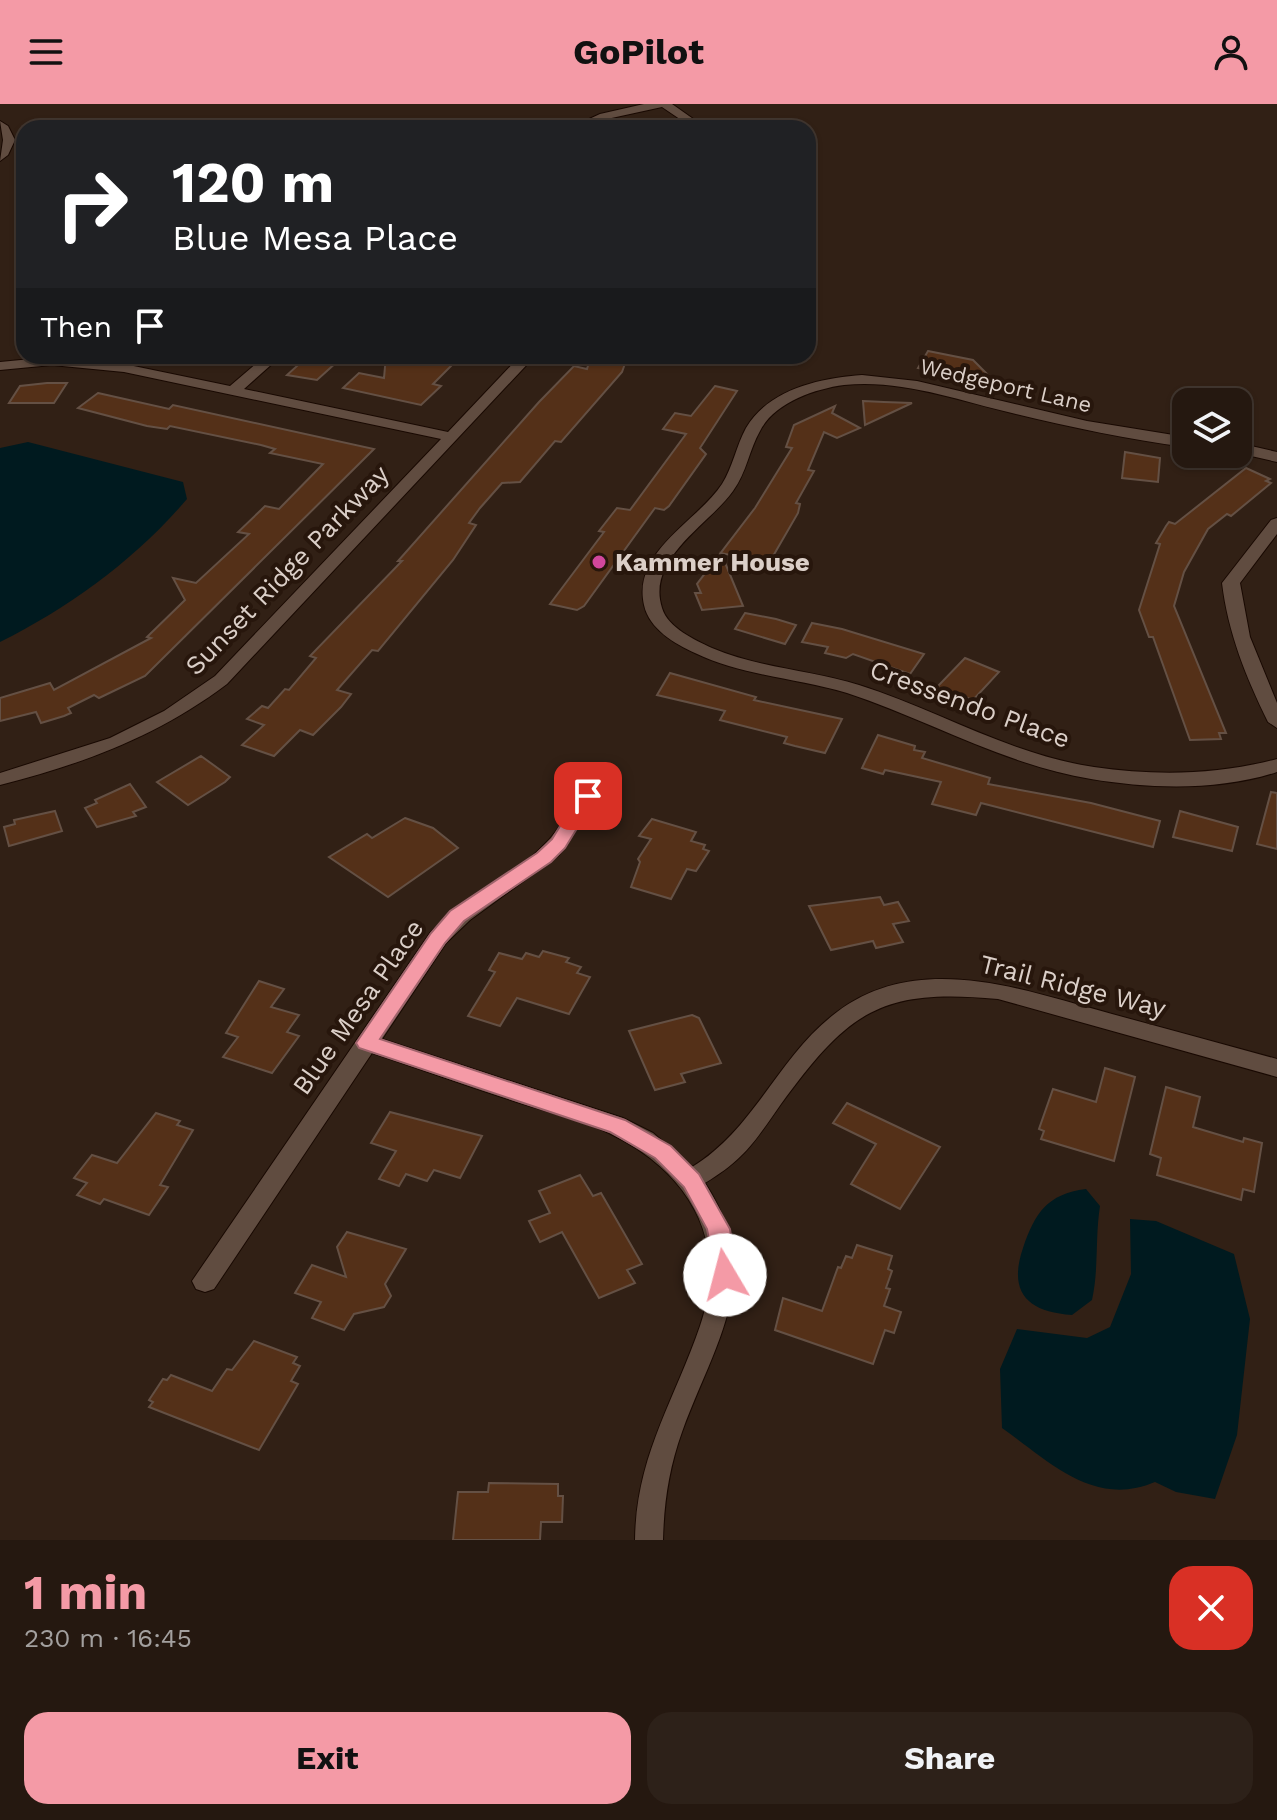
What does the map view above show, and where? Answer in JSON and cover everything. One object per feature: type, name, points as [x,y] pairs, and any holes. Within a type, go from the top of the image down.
[{"type":"street","points":[[595,120],[662,104],[687,120]]},
{"type":"street","points":[[0,124],[9,135],[10,143],[0,157]]},
{"type":"street","points":[[0,366],[21,364]]},
{"type":"street","points":[[97,364],[452,437]]},
{"type":"street","points":[[233,391],[265,364]]},
{"type":"street","name":"Sunset Ridge Parkway","points":[[0,779],[99,752],[175,715],[200,697],[221,680],[520,364]]},
{"type":"street","name":"Wedgeport Lane","points":[[658,619],[649,585],[659,561],[728,488],[752,430],[764,412],[815,388],[845,381],[889,382],[1092,428],[1172,440]]},
{"type":"street","points":[[1252,451],[1277,457]]},
{"type":"street","points":[[1277,523],[1231,583],[1232,608],[1250,661],[1277,722]]},
{"type":"street","name":"Cressendo Place","points":[[658,619],[672,633],[711,655],[853,690],[1039,761],[1092,773],[1146,777],[1203,777],[1277,765]]},
{"type":"street","name":"Blue Mesa Place","points":[[205,1281],[438,938],[457,916],[544,858],[558,844],[588,796]]},
{"type":"street","name":"Trail Ridge Way","points":[[691,1180],[733,1152],[809,1049],[831,1025],[888,995],[923,987],[960,986],[998,991],[1277,1068]]},
{"type":"street","points":[[367,1043],[617,1126],[663,1152],[691,1180],[718,1229],[725,1275],[714,1324],[660,1451],[647,1514],[649,1540]]},
{"type":"water","points":[[28,442],[183,482],[187,499],[146,542],[101,580],[52,613],[0,642],[0,448]]},
{"type":"water","points":[[1086,1189],[1100,1206],[1092,1300],[1072,1315],[1056,1313],[1033,1304],[1025,1297],[1018,1277],[1019,1263],[1032,1225],[1044,1207],[1061,1195]]},
{"type":"water","points":[[1130,1219],[1156,1221],[1234,1254],[1250,1319],[1237,1435],[1215,1499],[1176,1492],[1155,1482],[1133,1489],[1092,1485],[1055,1467],[1002,1428],[1000,1369],[1017,1329],[1087,1338],[1110,1327],[1131,1274]]},
{"type":"building","points":[[928,351],[973,360],[996,383],[918,368]]},
{"type":"building","points":[[299,364],[335,364],[317,380],[287,375]]},
{"type":"building","points":[[385,364],[453,364],[433,384],[441,386],[421,405],[343,388],[359,373],[384,378]]},
{"type":"building","points":[[589,364],[625,364],[622,372],[561,442],[555,441],[520,482],[502,483],[480,508],[469,523],[476,525],[453,560],[378,651],[372,650],[337,690],[351,694],[341,707],[313,735],[300,730],[274,756],[242,745],[264,725],[247,719],[262,706],[268,708],[285,689],[289,690],[316,658],[310,656],[402,561],[398,561],[539,402],[574,366],[587,369]]},
{"type":"building","points":[[67,383],[54,403],[9,403],[20,386]]},
{"type":"building","points":[[715,386],[737,391],[700,448],[706,454],[669,506],[664,510],[655,508],[584,606],[577,610],[550,604],[604,532],[599,531],[617,508],[630,510],[686,434],[663,429],[675,413],[691,416]]},
{"type":"building","points":[[98,393],[169,409],[173,405],[374,449],[145,676],[99,698],[94,695],[68,708],[71,713],[64,716],[41,723],[36,712],[0,721],[0,698],[50,683],[54,690],[151,638],[147,637],[185,600],[173,578],[196,583],[249,534],[238,532],[265,506],[279,509],[323,464],[270,453],[275,449],[261,445],[170,426],[167,429],[147,426],[78,408]]},
{"type":"building","points":[[863,401],[884,402],[912,403],[865,425]]},
{"type":"building","points":[[835,406],[832,413],[860,428],[837,438],[824,432],[808,470],[814,471],[796,503],[800,504],[798,513],[769,563],[721,553],[743,606],[702,610],[695,593],[701,593],[697,584],[755,508],[792,448],[786,447],[794,425]]},
{"type":"building","points":[[1125,452],[1160,458],[1158,482],[1122,478]]},
{"type":"building","points":[[1246,468],[1270,479],[1266,481],[1271,483],[1231,516],[1227,514],[1208,529],[1184,572],[1174,606],[1226,733],[1219,733],[1221,739],[1190,740],[1153,637],[1149,637],[1139,610],[1160,544],[1156,543],[1169,522],[1175,524]]},
{"type":"building","points":[[745,613],[796,625],[785,644],[735,629]]},
{"type":"building","points":[[812,623],[924,654],[910,674],[853,654],[846,658],[825,653],[828,647],[802,642]]},
{"type":"building","points":[[965,658],[999,672],[973,700],[937,687]]},
{"type":"building","points":[[670,673],[756,697],[754,700],[842,719],[825,753],[795,746],[784,743],[787,737],[720,720],[725,711],[657,695]]},
{"type":"building","points":[[878,735],[915,746],[914,750],[925,752],[922,758],[990,778],[988,784],[1091,803],[1160,821],[1153,847],[981,803],[976,815],[932,804],[941,782],[862,768]]},
{"type":"building","points":[[201,756],[230,777],[188,805],[157,782]]},
{"type":"building","points":[[130,784],[146,807],[133,812],[136,816],[97,827],[85,808]]},
{"type":"building","points":[[1271,792],[1277,793],[1277,849],[1257,844]]},
{"type":"building","points":[[55,811],[62,831],[9,846],[4,827],[15,824],[14,820]]},
{"type":"building","points":[[1180,811],[1238,827],[1232,851],[1173,837]]},
{"type":"building","points":[[405,818],[433,828],[458,848],[388,897],[329,857],[367,834],[372,838]]},
{"type":"building","points":[[652,819],[696,832],[691,841],[705,845],[703,849],[709,851],[696,871],[687,869],[671,899],[631,887],[640,862],[638,859],[651,839],[639,836]]},
{"type":"building","points":[[880,897],[884,905],[898,902],[909,921],[893,924],[903,942],[876,948],[873,941],[831,950],[809,906]]},
{"type":"building","points":[[543,951],[569,958],[566,962],[581,967],[577,973],[590,977],[569,1014],[517,998],[500,1026],[468,1016],[495,972],[489,970],[499,953],[522,959],[526,953],[539,957]]},
{"type":"building","points":[[259,981],[284,989],[271,1007],[299,1015],[287,1032],[299,1036],[272,1073],[223,1057],[238,1037],[226,1033]]},
{"type":"building","points":[[692,1015],[699,1018],[721,1063],[681,1074],[685,1082],[655,1090],[629,1031]]},
{"type":"building","points":[[1105,1068],[1135,1077],[1114,1161],[1041,1139],[1044,1131],[1039,1129],[1053,1089],[1096,1102]]},
{"type":"building","points":[[1166,1087],[1200,1097],[1193,1127],[1243,1142],[1244,1138],[1262,1143],[1254,1192],[1243,1189],[1241,1200],[1157,1175],[1161,1158],[1150,1154]]},
{"type":"building","points":[[847,1103],[940,1147],[900,1209],[851,1184],[876,1144],[833,1123]]},
{"type":"building","points":[[390,1112],[482,1136],[460,1178],[434,1170],[427,1181],[406,1174],[399,1186],[379,1179],[396,1151],[371,1143]]},
{"type":"building","points":[[156,1113],[180,1121],[177,1125],[193,1130],[160,1185],[168,1187],[149,1215],[104,1199],[100,1204],[77,1195],[87,1183],[74,1178],[92,1155],[117,1163]]},
{"type":"building","points":[[580,1175],[593,1196],[601,1193],[642,1264],[627,1270],[635,1283],[599,1298],[562,1232],[540,1242],[529,1221],[550,1213],[539,1191]]},
{"type":"building","points":[[347,1232],[406,1249],[385,1284],[391,1296],[384,1307],[354,1314],[344,1330],[312,1318],[321,1302],[295,1293],[312,1265],[346,1277],[337,1247]]},
{"type":"building","points":[[857,1245],[892,1256],[888,1269],[892,1271],[886,1288],[890,1289],[884,1306],[901,1312],[894,1333],[885,1330],[873,1364],[775,1330],[783,1298],[822,1311],[838,1267],[841,1268],[846,1256],[852,1258]]},
{"type":"building","points":[[254,1341],[297,1357],[293,1363],[300,1366],[291,1381],[298,1384],[259,1450],[149,1407],[153,1402],[149,1400],[163,1379],[167,1380],[171,1375],[212,1391],[227,1369],[232,1370]]},
{"type":"building","points":[[489,1483],[558,1484],[558,1496],[563,1496],[562,1522],[541,1522],[540,1540],[453,1540],[458,1492],[488,1492]]},
{"type":"place","name":"Kammer House","points":[[599,562]]},
{"type":"route","points":[[588,796],[558,844],[544,858],[457,916],[438,938],[367,1043],[617,1126],[663,1152],[691,1180],[718,1229],[725,1275]]}]
